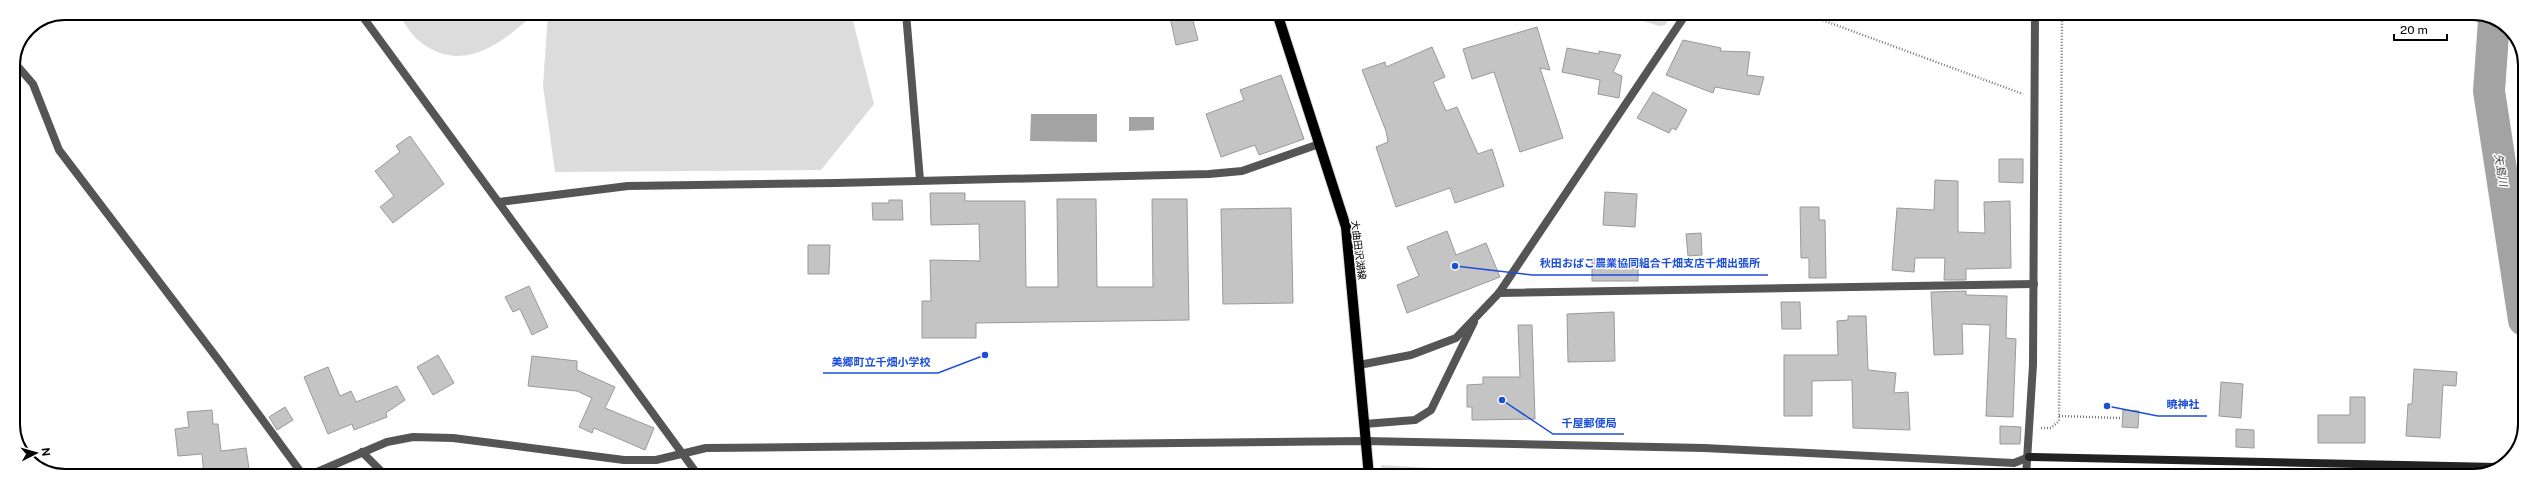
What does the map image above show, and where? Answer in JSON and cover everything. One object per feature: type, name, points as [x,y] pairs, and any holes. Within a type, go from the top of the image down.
[{"type":"main road","name":"大曲田沢湖線","points":[[1279,20],[1346,227],[1368,469]]},
{"type":"street","points":[[365,20],[694,469]]},
{"type":"street","points":[[907,20],[920,180]]},
{"type":"street","points":[[1359,365],[1412,355],[1456,338],[1500,293],[1682,20]]},
{"type":"street","points":[[2027,469],[2029,457],[2034,284],[2035,20]]},
{"type":"street","points":[[20,69],[33,84],[59,150],[234,380],[299,469]]},
{"type":"street","points":[[498,202],[628,186],[836,183],[1209,174],[1242,171],[1319,144]]},
{"type":"street","points":[[1500,293],[2034,284]]},
{"type":"street","points":[[1364,424],[1415,420],[1431,410],[1477,316]]},
{"type":"street","points":[[324,469],[388,442],[413,437],[453,438],[624,460],[656,460],[706,448],[1366,441],[1704,448],[2014,463],[2029,457],[2488,467]]},
{"type":"street","points":[[362,452],[379,469]]},
{"type":"path","points":[[1822,20],[2035,98]]},
{"type":"path","points":[[2030,428],[2051,428],[2058,421],[2062,20]]},
{"type":"path","points":[[2058,416],[2120,418]]},
{"type":"shaded area","points":[[402,20],[527,20],[494,45],[480,52],[465,55],[450,55],[434,50],[418,40]]},
{"type":"shaded area","points":[[548,20],[853,20],[874,104],[821,170],[555,172],[543,86]]},
{"type":"shaded area","points":[[1640,20],[1669,20],[1665,25],[1659,26]]},
{"type":"shaded area","points":[[1031,114],[1097,114],[1097,142],[1030,141]]},
{"type":"shaded area","points":[[1129,117],[1154,117],[1154,130],[1129,131]]},
{"type":"shaded area","points":[[1381,465],[1451,469],[1381,469]]},
{"type":"building","points":[[1171,20],[1193,20],[1198,40],[1176,45]]},
{"type":"building","points":[[1537,27],[1550,70],[1540,68],[1563,138],[1520,152],[1494,72],[1472,79],[1463,49]]},
{"type":"building","points":[[1683,40],[1721,48],[1720,51],[1750,52],[1747,75],[1764,77],[1759,95],[1715,87],[1713,93],[1666,75]]},
{"type":"building","points":[[1432,47],[1445,77],[1433,82],[1446,111],[1457,107],[1478,154],[1492,149],[1504,186],[1455,203],[1450,188],[1396,207],[1376,147],[1388,142],[1386,131],[1362,70],[1385,62],[1386,67]]},
{"type":"building","points":[[1567,48],[1599,54],[1599,51],[1621,55],[1613,72],[1622,76],[1619,98],[1598,94],[1600,80],[1562,72]]},
{"type":"building","points":[[1281,75],[1304,139],[1259,155],[1255,145],[1221,157],[1206,114],[1244,100],[1240,90]]},
{"type":"building","points":[[1653,92],[1687,110],[1676,130],[1672,128],[1669,133],[1637,118]]},
{"type":"building","points":[[410,136],[444,184],[393,223],[380,207],[394,196],[375,171],[400,152],[396,146]]},
{"type":"building","points":[[1999,159],[2023,159],[2023,183],[1999,182]]},
{"type":"building","points":[[1935,180],[1958,181],[1958,232],[1985,233],[1984,202],[2010,201],[2011,268],[1966,269],[1966,280],[1944,280],[1945,258],[1915,258],[1914,272],[1892,270],[1897,208],[1934,210]]},
{"type":"building","points":[[1605,192],[1637,194],[1635,227],[1603,225]]},
{"type":"building","points":[[930,193],[965,193],[965,201],[1025,201],[1026,287],[1058,287],[1057,199],[1096,199],[1097,287],[1153,287],[1152,199],[1187,199],[1189,320],[976,323],[976,338],[922,338],[922,301],[931,301],[930,260],[980,261],[979,224],[931,225]]},
{"type":"building","points":[[889,200],[902,200],[903,220],[873,220],[872,203],[889,203]]},
{"type":"building","points":[[1800,207],[1819,207],[1819,220],[1825,220],[1826,278],[1809,278],[1809,258],[1801,258]]},
{"type":"building","points":[[1291,208],[1293,303],[1223,304],[1221,209]]},
{"type":"building","points":[[1447,231],[1456,255],[1486,243],[1500,277],[1407,313],[1397,285],[1419,276],[1407,247]]},
{"type":"building","points":[[1701,233],[1702,255],[1688,256],[1686,234]]},
{"type":"building","points":[[808,245],[830,245],[829,274],[808,274]]},
{"type":"building","points":[[1592,259],[1638,259],[1638,281],[1592,281]]},
{"type":"building","points":[[529,286],[548,327],[532,335],[520,309],[513,312],[505,297]]},
{"type":"building","points":[[1966,291],[1966,295],[2007,296],[2006,338],[2016,339],[2013,417],[1986,416],[1990,325],[1962,324],[1963,354],[1934,355],[1931,292]]},
{"type":"building","points":[[1781,302],[1800,302],[1801,329],[1782,329]]},
{"type":"building","points":[[1614,312],[1615,361],[1568,362],[1567,314]]},
{"type":"building","points":[[1848,316],[1866,316],[1868,370],[1896,373],[1894,393],[1908,392],[1910,430],[1853,428],[1852,380],[1812,381],[1812,416],[1784,416],[1784,355],[1838,355],[1837,321],[1848,320]]},
{"type":"building","points":[[1518,325],[1532,325],[1535,419],[1472,420],[1472,407],[1467,407],[1467,385],[1483,384],[1483,377],[1520,377]]},
{"type":"building","points":[[438,355],[454,383],[433,395],[417,367]]},
{"type":"building","points":[[532,356],[577,361],[577,370],[615,387],[605,408],[654,428],[645,450],[594,428],[592,433],[579,427],[592,398],[577,391],[528,386]]},
{"type":"building","points":[[328,367],[340,396],[351,391],[356,402],[397,386],[405,400],[386,413],[387,417],[354,430],[352,424],[328,434],[304,377]]},
{"type":"building","points":[[2414,369],[2457,372],[2456,386],[2443,385],[2440,438],[2406,436],[2408,404],[2412,404]]},
{"type":"building","points":[[2221,382],[2243,384],[2241,418],[2219,416]]},
{"type":"building","points":[[2350,397],[2365,397],[2365,443],[2318,443],[2318,415],[2350,415]]},
{"type":"building","points":[[285,407],[293,420],[277,430],[269,417]]},
{"type":"building","points":[[212,410],[213,424],[218,424],[221,451],[246,448],[249,469],[203,469],[202,454],[178,456],[175,429],[189,427],[187,412]]},
{"type":"building","points":[[2123,410],[2139,411],[2138,428],[2122,427]]},
{"type":"building","points":[[2000,426],[2021,427],[2020,444],[2000,444]]},
{"type":"building","points":[[2236,429],[2254,430],[2254,448],[2236,447]]},
{"type":"waterway","name":"矢島川","points":[[2494,25],[2489,91],[2518,281]]},
{"type":"place","name":"秋田おばこ農業協同組合千畑支店千畑出張所","points":[[1455,266]]},
{"type":"place","name":"美郷町立千畑小学校","points":[[985,355]]},
{"type":"place","name":"千屋郵便局","points":[[1502,400]]},
{"type":"place","name":"暁神社","points":[[2107,406]]}]
